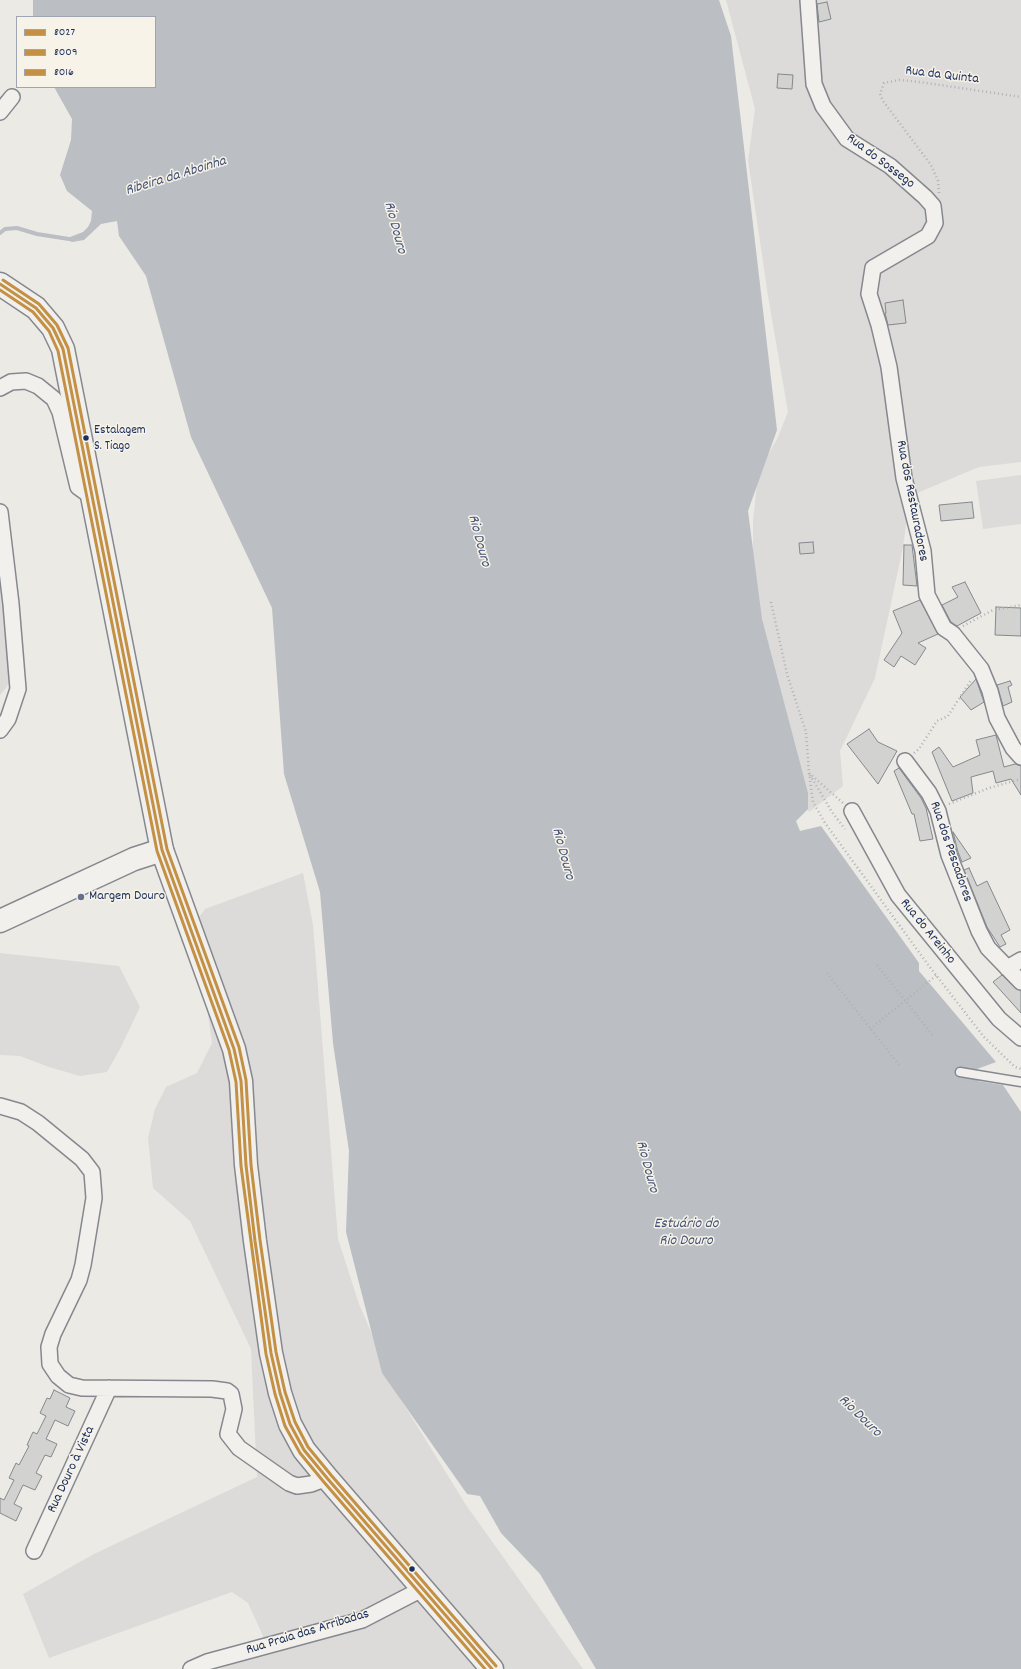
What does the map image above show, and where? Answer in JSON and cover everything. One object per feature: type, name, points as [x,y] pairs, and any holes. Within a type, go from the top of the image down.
[{"type":"main road","points":[[0,284],[36,308],[53,328],[63,349],[162,850],[234,1049],[241,1081],[246,1165],[255,1241],[271,1353],[280,1393],[290,1424],[304,1450],[327,1478],[492,1669]]},
{"type":"main road","points":[[0,920],[134,859],[162,850]]},
{"type":"street","name":"Rua do Sossego","points":[[808,0],[814,84],[823,106],[847,139],[890,166],[926,196],[933,206]]},
{"type":"street","points":[[0,112],[12,97]]},
{"type":"street","name":"Rua dos Restauradores","points":[[933,206],[935,222],[928,236],[873,268],[869,294],[879,324],[889,367],[904,478],[923,552],[927,595],[944,628],[953,634],[981,669],[990,691],[997,718],[1013,748],[1021,757]]},
{"type":"street","points":[[0,388],[11,382],[26,381],[38,386],[54,399],[60,412],[78,487],[92,497]]},
{"type":"street","points":[[0,512],[11,604],[18,689],[8,719],[0,730]]},
{"type":"street","name":"Rua dos Pescadores","points":[[905,761],[929,793],[938,811],[949,855],[978,931],[988,948],[1021,982]]},
{"type":"street","name":"Rua do Areinho","points":[[852,811],[898,895],[999,1019],[1021,1038]]},
{"type":"street","points":[[1007,968],[1021,960]]},
{"type":"street","points":[[0,1106],[21,1112],[38,1122],[82,1159],[92,1172],[94,1198],[83,1265],[74,1293],[53,1334],[49,1347],[50,1364],[58,1376],[69,1385],[82,1388],[212,1388],[226,1391],[231,1394],[234,1408],[228,1434],[239,1448],[289,1483],[297,1486],[311,1484],[327,1478]]},
{"type":"street","name":"Rua Douro à Vista","points":[[34,1551],[110,1388]]},
{"type":"street","name":"Rua Praia das Arribadas","points":[[191,1669],[206,1662],[362,1620],[422,1589]]},
{"type":"lane","points":[[960,1072],[1021,1082]]},
{"type":"path","name":"Rua da Quinta","points":[[933,206],[940,191],[938,181],[931,165],[883,101],[880,94],[884,84],[899,80],[1021,97]]},
{"type":"path","points":[[771,602],[787,674],[806,732],[813,802],[825,823],[984,1037],[1015,1067],[1021,1069]]},
{"type":"path","points":[[953,634],[968,623],[993,610],[1021,605]]},
{"type":"path","points":[[905,761],[919,749],[937,721],[948,716],[959,697],[981,669]]},
{"type":"path","points":[[809,773],[852,811]]},
{"type":"path","points":[[938,811],[967,796],[1021,779]]},
{"type":"path","points":[[877,965],[904,1002],[934,1037]]},
{"type":"path","points":[[827,973],[899,1065]]},
{"type":"path","points":[[870,1029],[937,975]]},
{"type":"shaded area","points":[[726,0],[1021,0],[1021,462],[979,467],[910,496],[903,547],[875,678],[840,751],[843,786],[809,812],[747,580],[753,569],[753,521],[758,473],[778,437],[788,412],[768,296],[748,160],[755,109]]},
{"type":"shaded area","points":[[1021,475],[1021,524],[983,529],[976,481]]},
{"type":"shaded area","points":[[0,546],[21,657],[6,688],[0,695]]},
{"type":"shaded area","points":[[303,873],[313,925],[338,1239],[359,1304],[398,1395],[466,1505],[583,1669],[219,1669],[268,1647],[248,1603],[232,1592],[49,1658],[23,1594],[94,1554],[257,1477],[251,1349],[190,1221],[153,1188],[148,1138],[155,1109],[166,1087],[197,1073],[212,1043],[203,980],[181,941],[205,909]]},
{"type":"shaded area","points":[[0,953],[119,966],[140,1007],[107,1072],[80,1076],[49,1067],[20,1056],[0,1055]]},
{"type":"water","name":"Estuário do Rio Douro","points":[[33,0],[719,0],[731,36],[777,430],[748,511],[762,619],[808,793],[808,809],[796,821],[800,831],[821,826],[919,963],[919,971],[996,1062],[977,1069],[978,1081],[1003,1085],[1021,1112],[1021,1669],[596,1669],[540,1574],[501,1533],[480,1496],[467,1494],[382,1373],[346,1232],[349,1151],[333,1043],[320,892],[284,774],[272,608],[191,437],[146,276],[119,236],[117,221],[101,224],[84,240],[72,242],[65,239],[83,232],[88,227],[91,221],[92,211],[67,191],[60,175],[71,140],[72,119],[55,88],[156,88],[156,16],[33,16]]},
{"type":"building","points":[[827,2],[831,19],[819,22],[817,4]]},
{"type":"building","points":[[778,74],[793,75],[792,89],[777,88]]},
{"type":"building","points":[[903,300],[906,323],[888,325],[885,313],[885,303]]},
{"type":"building","points":[[972,502],[974,518],[941,521],[939,505]]},
{"type":"building","points":[[813,542],[814,553],[800,554],[799,543]]},
{"type":"building","points":[[904,545],[912,545],[917,586],[903,585]]},
{"type":"building","points":[[965,582],[981,613],[957,626],[951,622],[942,605],[958,597],[952,587]]},
{"type":"building","points":[[920,600],[938,634],[918,643],[926,648],[915,665],[901,656],[894,667],[884,660],[902,633],[893,611]]},
{"type":"building","points":[[996,607],[1021,608],[1021,636],[995,635]]},
{"type":"building","points":[[976,679],[984,702],[971,710],[960,697]]},
{"type":"building","points":[[1010,681],[1012,685],[1008,687],[1012,702],[1003,706],[997,685]]},
{"type":"building","points":[[869,729],[878,742],[897,751],[878,784],[847,744]]},
{"type":"building","points":[[996,735],[1004,767],[1015,764],[1021,766],[1021,795],[1011,779],[996,783],[993,771],[971,777],[973,793],[952,801],[932,752],[939,747],[953,767],[980,755],[976,740]]},
{"type":"building","points":[[899,768],[921,798],[926,808],[933,839],[920,841],[914,814],[912,814],[894,771]]},
{"type":"building","points":[[953,832],[971,858],[962,862]]},
{"type":"building","points":[[969,868],[977,886],[987,881],[1010,930],[1001,935],[1006,944],[1000,947],[987,927],[964,870]]},
{"type":"building","points":[[1002,975],[1015,988],[1021,991],[1021,1013],[993,982]]},
{"type":"building","points":[[54,1390],[70,1398],[66,1407],[75,1411],[68,1426],[55,1420],[46,1439],[57,1444],[51,1457],[45,1455],[36,1473],[42,1476],[35,1490],[23,1485],[14,1504],[22,1508],[16,1521],[0,1513],[0,1498],[4,1500],[14,1480],[9,1478],[16,1463],[19,1465],[29,1446],[27,1445],[33,1432],[37,1434],[46,1416],[40,1413],[47,1398],[50,1399]]},
{"type":"waterway","name":"Ribeira da Aboinha","points":[[0,233],[5,229],[17,228],[37,234],[69,239]]},
{"type":"transit line","name":"8016","points":[[3,280],[39,304],[57,325],[68,348],[167,849],[239,1047],[246,1080],[251,1165],[276,1352],[285,1392],[295,1422],[308,1447],[331,1475],[496,1666]]},
{"type":"transit line","name":"8027","points":[[0,284],[36,308],[53,328],[63,349],[162,850],[234,1049],[241,1081],[246,1165],[255,1241],[271,1353],[280,1393],[290,1424],[304,1450],[327,1478],[492,1669]]},
{"type":"transit line","name":"8009","points":[[0,290],[33,312],[49,331],[58,351],[157,851],[229,1050],[236,1082],[241,1166],[266,1354],[275,1394],[285,1426],[300,1453],[323,1481],[485,1669]]},
{"type":"place","name":"Estalagem S. Tiago","points":[[86,438]]},
{"type":"place","name":"Margem Douro","points":[[81,897]]},
{"type":"water label","name":"Rio Douro","points":[[394,228]]},
{"type":"water label","name":"Rio Douro","points":[[478,541]]},
{"type":"water label","name":"Rio Douro","points":[[562,854]]},
{"type":"water label","name":"Rio Douro","points":[[646,1167]]},
{"type":"water label","name":"Rio Douro","points":[[859,1417]]}]
